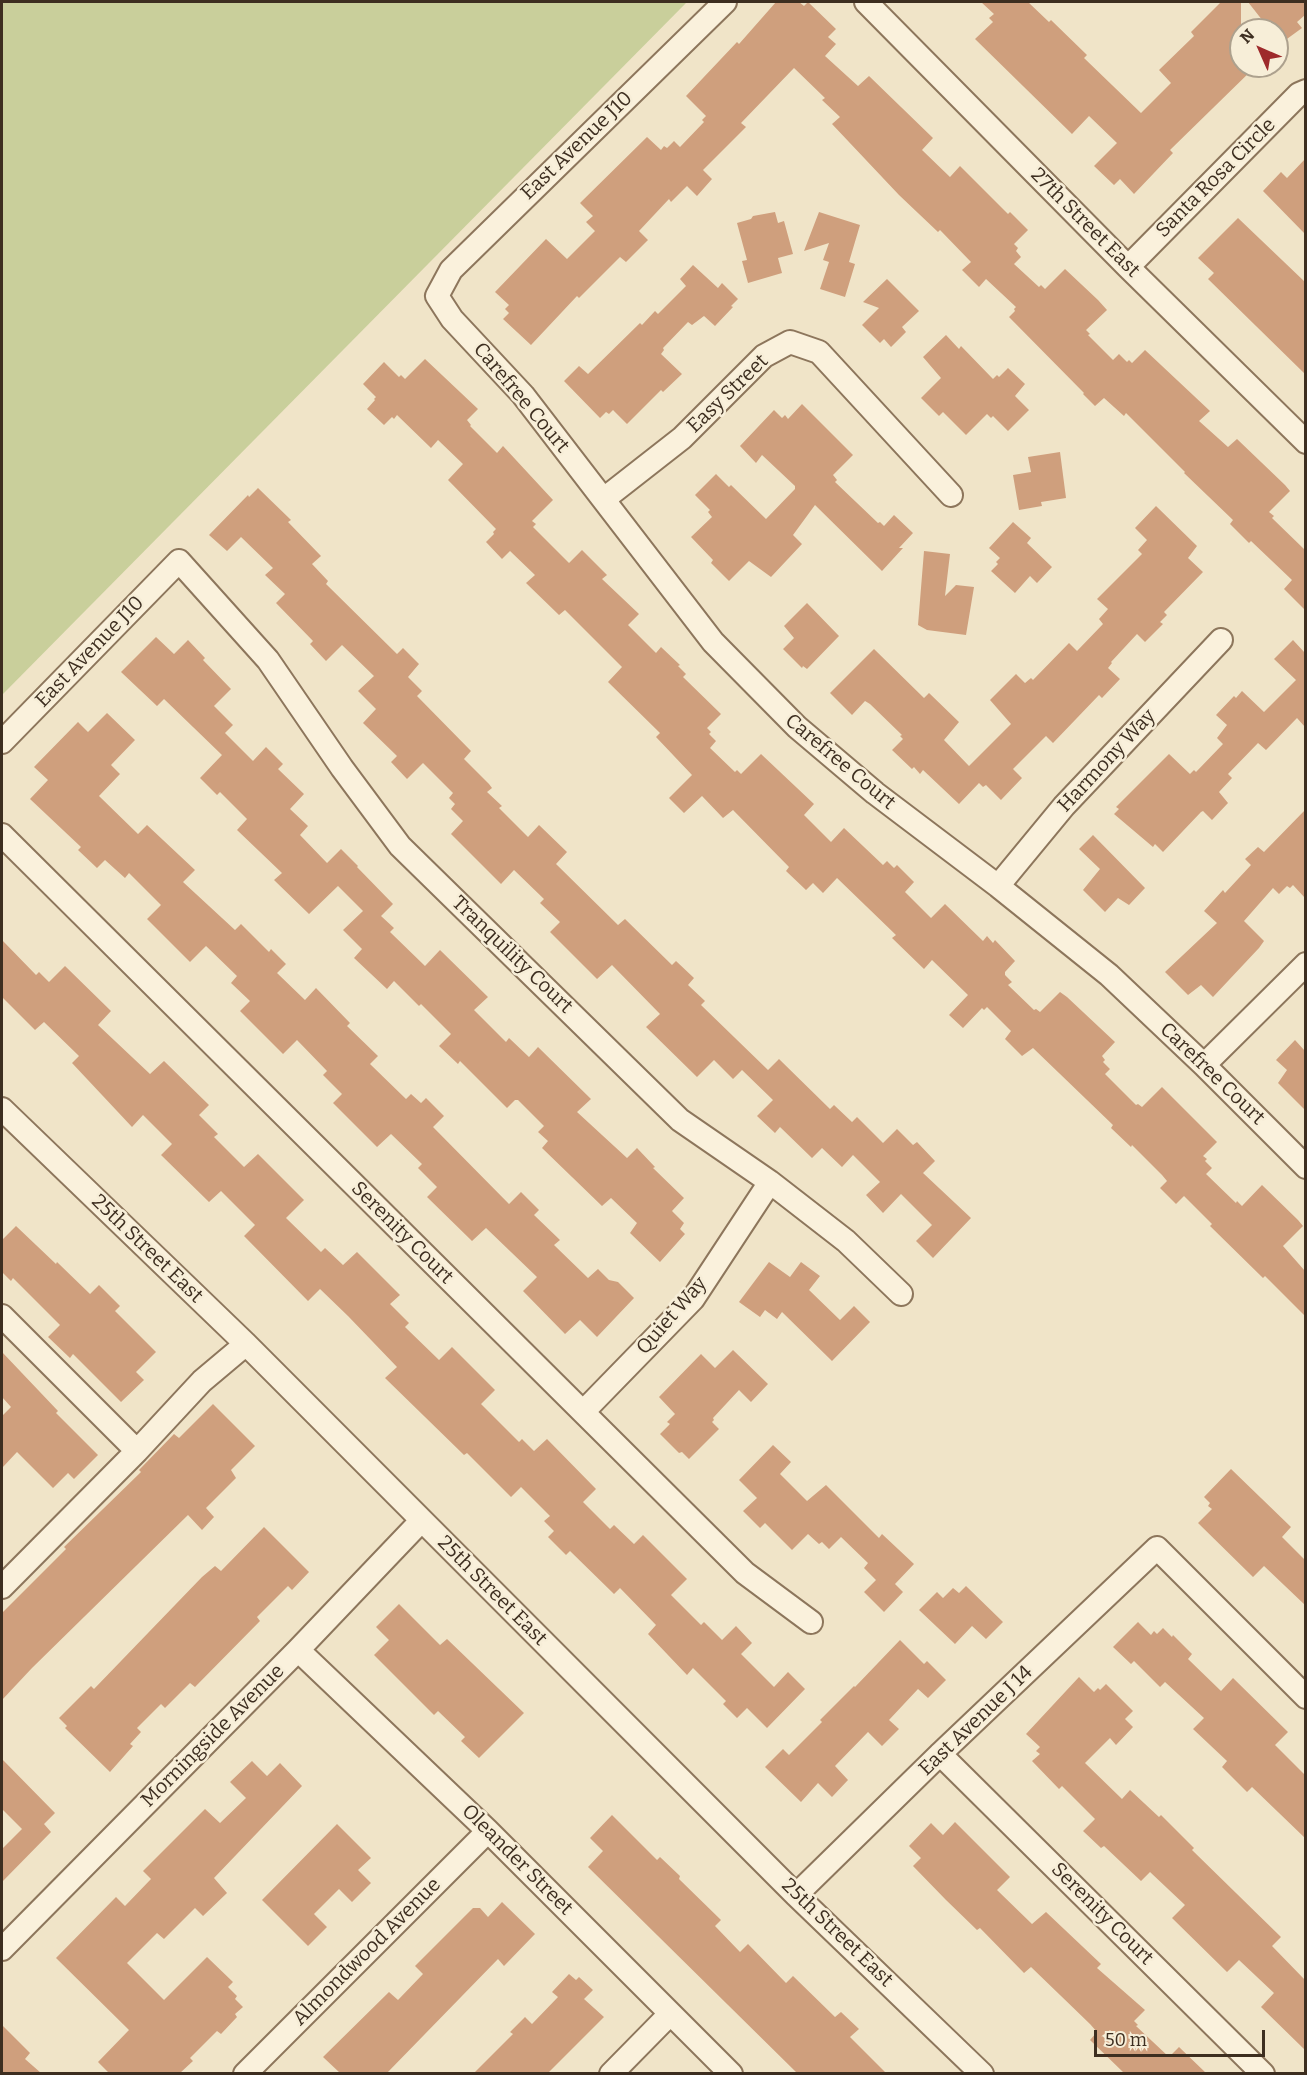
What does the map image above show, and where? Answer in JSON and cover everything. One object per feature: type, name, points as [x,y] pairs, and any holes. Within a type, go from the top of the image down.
[{"type":"street","name":"East Avenue J10","points":[[437,296],[451,270],[725,2]]},
{"type":"street","name":"27th Street East","points":[[866,2],[1305,442]]},
{"type":"street","name":"Santa Rosa Circle","points":[[1128,267],[1299,94],[1305,91]]},
{"type":"street","name":"Carefree Court","points":[[437,296],[452,319],[523,395],[713,642],[796,727],[875,793],[998,886],[1109,975],[1204,1065],[1305,1167]]},
{"type":"street","name":"Easy Street","points":[[604,499],[682,438],[764,356],[790,342],[819,352],[951,495]]},
{"type":"street","name":"East Avenue J10","points":[[2,742],[179,561]]},
{"type":"street","name":"Tranquility Court","points":[[179,561],[268,660],[342,768],[400,846],[680,1120],[770,1182],[846,1240],[901,1294]]},
{"type":"street","name":"Harmony Way","points":[[998,886],[1064,806],[1221,640]]},
{"type":"street","name":"Serenity Court","points":[[2,835],[745,1573],[811,1622]]},
{"type":"street","points":[[1204,1065],[1305,964]]},
{"type":"street","name":"25th Street East","points":[[2,1109],[246,1344],[796,1895],[982,2073]]},
{"type":"street","name":"Quiet Way","points":[[583,1412],[693,1299],[770,1182]]},
{"type":"street","points":[[2,1316],[136,1451]]},
{"type":"street","points":[[2,1587],[202,1381],[246,1344]]},
{"type":"street","name":"Morningside Avenue","points":[[2,1949],[298,1650],[421,1521]]},
{"type":"street","name":"East Avenue J 14","points":[[796,1895],[940,1754],[1157,1548],[1305,1697]]},
{"type":"street","name":"Oleander Street","points":[[298,1650],[489,1831],[731,2073]]},
{"type":"street","name":"Serenity Court","points":[[940,1754],[1263,2073]]},
{"type":"street","name":"Almondwood Avenue","points":[[245,2073],[489,1831]]},
{"type":"street","points":[[611,2073],[670,2014]]},
{"type":"green space","points":[[2,2],[687,2],[2,695]]},
{"type":"building","points":[[776,2],[799,2],[804,6],[808,2],[836,29],[828,37],[836,44],[825,56],[858,86],[869,76],[933,138],[922,150],[950,177],[960,166],[1008,214],[1010,212],[1028,230],[1014,244],[1021,257],[1014,264],[1039,287],[1041,285],[1045,289],[1065,269],[1098,300],[1107,310],[1086,330],[1090,334],[1088,335],[1113,360],[1119,354],[1127,362],[1129,360],[1132,363],[1145,350],[1210,411],[1199,421],[1228,447],[1237,439],[1285,485],[1290,491],[1269,512],[1274,516],[1272,518],[1305,550],[1305,610],[1284,589],[1292,580],[1230,524],[1233,520],[1126,413],[1124,416],[1104,398],[1095,406],[1009,317],[1016,307],[986,279],[979,287],[962,270],[971,262],[940,230],[938,232],[899,195],[832,124],[840,117],[822,100],[825,98],[794,68],[741,123],[746,127],[703,170],[712,179],[697,196],[687,186],[671,202],[669,199],[639,231],[648,240],[626,262],[620,257],[579,298],[577,296],[531,345],[503,319],[509,313],[505,309],[509,305],[495,292],[546,239],[567,259],[595,231],[586,222],[593,216],[580,203],[647,137],[661,150],[674,141],[680,147],[704,122],[702,120],[706,116],[686,96],[737,42],[739,44]]},
{"type":"building","points":[[981,2],[1028,2],[1049,22],[1051,20],[1087,55],[1084,58],[1141,113],[1171,83],[1159,70],[1194,36],[1191,32],[1221,2],[1241,2],[1241,18],[1229,18],[1229,78],[1244,78],[1170,150],[1173,153],[1134,194],[1120,179],[1114,185],[1094,166],[1117,143],[1089,116],[1072,134],[975,39],[993,22],[989,18],[994,14]]},
{"type":"building","points":[[1248,2],[1305,2],[1305,15],[1297,22],[1302,28],[1289,37],[1289,18],[1261,18]]},
{"type":"building","points":[[1305,159],[1305,234],[1263,191],[1281,172],[1287,178]]},
{"type":"building","points":[[775,212],[778,223],[784,221],[793,254],[778,258],[782,273],[748,283],[742,261],[747,260],[737,223],[751,219],[753,216]]},
{"type":"building","points":[[819,212],[860,225],[849,262],[855,264],[845,297],[820,289],[829,262],[823,260],[829,243],[804,251]]},
{"type":"building","points":[[1238,218],[1305,282],[1305,374],[1208,279],[1214,273],[1198,258]]},
{"type":"building","points":[[693,265],[718,288],[722,283],[738,299],[715,326],[704,316],[692,325],[688,322],[663,348],[661,354],[682,374],[663,392],[661,390],[627,424],[613,410],[609,414],[606,412],[600,418],[564,381],[579,366],[588,374],[640,323],[642,325],[655,311],[658,314],[686,286],[680,279]]},
{"type":"building","points":[[887,279],[919,311],[902,327],[906,332],[891,347],[884,339],[880,343],[862,325],[879,308],[863,302]]},
{"type":"building","points":[[946,335],[959,349],[961,346],[993,379],[997,375],[999,377],[1008,368],[1025,384],[1015,396],[1029,410],[1008,431],[993,416],[991,418],[987,414],[966,435],[943,412],[939,416],[921,398],[941,378],[923,357]]},
{"type":"building","points":[[425,359],[478,409],[467,420],[470,426],[497,453],[503,446],[553,500],[532,521],[536,524],[533,527],[569,563],[582,550],[607,575],[602,579],[639,614],[628,625],[656,653],[661,647],[680,665],[678,666],[686,674],[683,677],[721,714],[707,728],[716,741],[710,748],[735,772],[737,770],[741,774],[761,754],[814,804],[804,815],[831,842],[844,828],[883,865],[887,861],[894,868],[897,865],[914,882],[905,892],[931,918],[945,904],[983,941],[987,936],[993,943],[995,940],[1015,961],[1005,972],[1012,982],[1008,985],[1034,1010],[1040,1012],[1060,992],[1067,997],[1115,1042],[1102,1056],[1105,1060],[1103,1062],[1110,1069],[1105,1074],[1136,1105],[1142,1107],[1162,1087],[1217,1142],[1203,1156],[1212,1168],[1206,1174],[1236,1203],[1237,1201],[1242,1206],[1262,1185],[1298,1220],[1303,1226],[1283,1246],[1305,1271],[1305,1316],[1210,1226],[1212,1224],[1184,1196],[1176,1204],[1160,1188],[1167,1181],[1162,1175],[1111,1128],[1113,1125],[1033,1048],[1022,1056],[1005,1039],[1011,1031],[987,1007],[984,1010],[982,1008],[963,1028],[949,1015],[968,995],[932,960],[924,969],[892,938],[896,935],[837,878],[823,893],[813,883],[806,890],[786,871],[789,867],[733,810],[723,818],[702,796],[684,813],[669,798],[692,775],[656,737],[660,733],[608,682],[622,667],[565,610],[559,615],[526,583],[535,575],[510,551],[502,559],[486,542],[496,529],[448,480],[463,464],[438,440],[431,448],[397,415],[384,425],[367,409],[376,397],[363,384],[384,362],[399,377],[401,375],[405,379]]},
{"type":"building","points":[[802,404],[853,455],[833,475],[837,480],[835,482],[878,523],[884,526],[894,515],[913,533],[882,571],[815,505],[793,535],[802,544],[771,577],[749,561],[729,581],[711,563],[713,560],[691,537],[712,517],[708,512],[710,510],[695,495],[716,474],[729,487],[731,485],[766,519],[795,489],[795,486],[762,455],[756,463],[740,446],[774,410],[782,418],[785,415],[788,419]]},
{"type":"building","points":[[1060,452],[1066,498],[1041,502],[1042,506],[1019,510],[1013,475],[1031,472],[1028,457]]},
{"type":"building","points":[[258,488],[291,520],[288,522],[321,556],[312,564],[328,581],[326,584],[397,654],[403,648],[419,664],[408,677],[422,691],[417,696],[471,751],[464,759],[492,788],[487,792],[502,806],[499,808],[528,837],[539,825],[567,852],[556,864],[618,925],[625,919],[672,965],[676,961],[694,978],[688,985],[705,1001],[701,1005],[768,1070],[779,1059],[830,1109],[834,1105],[852,1122],[857,1117],[883,1143],[897,1129],[913,1145],[917,1142],[935,1161],[923,1173],[971,1218],[933,1258],[916,1241],[932,1225],[901,1194],[883,1213],[866,1195],[880,1182],[853,1155],[842,1167],[822,1148],[812,1158],[780,1127],[775,1133],[757,1116],[773,1100],[742,1070],[733,1079],[714,1060],[697,1077],[646,1027],[660,1014],[612,965],[597,979],[550,932],[560,922],[540,903],[544,899],[514,870],[501,884],[451,834],[463,821],[451,809],[455,804],[449,798],[453,793],[423,763],[407,779],[391,762],[397,756],[363,723],[376,709],[358,691],[374,676],[342,645],[326,661],[310,644],[313,641],[276,603],[285,594],[265,575],[273,568],[241,537],[227,551],[209,535],[248,495],[249,497]]},
{"type":"building","points":[[1156,506],[1197,546],[1188,558],[1203,572],[1164,612],[1167,615],[1160,622],[1163,624],[1145,642],[1137,634],[1111,662],[1108,668],[1120,679],[1102,698],[1099,695],[1053,743],[1046,736],[1013,769],[1022,778],[1001,800],[986,785],[983,787],[979,783],[959,804],[923,770],[920,774],[914,767],[912,769],[892,750],[903,739],[900,736],[902,735],[870,704],[865,701],[852,715],[830,693],[874,649],[924,698],[929,693],[959,722],[944,740],[969,766],[1011,724],[990,700],[1016,674],[1025,683],[1031,678],[1033,680],[1069,643],[1077,651],[1103,624],[1099,619],[1108,609],[1097,599],[1142,554],[1138,550],[1147,540],[1135,528]]},
{"type":"building","points":[[1013,522],[1031,538],[1027,543],[1052,567],[1037,583],[1030,576],[1015,593],[991,571],[1000,558],[989,548]]},
{"type":"building","points":[[924,551],[950,554],[945,596],[956,585],[974,587],[966,635],[927,630],[918,625]]},
{"type":"building","points":[[807,603],[839,636],[807,669],[803,666],[802,668],[783,649],[794,638],[784,626]]},
{"type":"building","points":[[156,637],[174,654],[188,640],[205,658],[203,660],[231,689],[214,706],[233,725],[225,733],[253,761],[266,747],[283,764],[278,769],[304,794],[290,809],[308,826],[300,835],[327,863],[341,849],[358,866],[393,904],[381,916],[394,928],[390,932],[425,966],[440,950],[488,997],[474,1010],[506,1042],[509,1038],[529,1057],[538,1047],[591,1099],[577,1112],[627,1158],[637,1148],[655,1167],[653,1168],[684,1198],[672,1211],[684,1223],[680,1229],[685,1234],[660,1262],[630,1233],[637,1223],[611,1198],[602,1206],[542,1148],[548,1141],[538,1132],[544,1126],[518,1100],[507,1108],[460,1061],[458,1064],[439,1046],[451,1034],[421,1004],[419,1006],[394,981],[387,989],[354,958],[362,949],[343,930],[363,911],[338,886],[309,914],[274,880],[282,873],[237,830],[247,819],[220,792],[217,795],[200,778],[222,755],[164,699],[157,706],[121,672]]},
{"type":"building","points":[[1293,640],[1305,653],[1305,727],[1297,718],[1266,750],[1258,743],[1228,774],[1232,778],[1219,792],[1228,803],[1212,820],[1203,811],[1163,852],[1155,844],[1153,847],[1114,814],[1119,809],[1116,807],[1169,754],[1190,774],[1194,770],[1196,772],[1223,744],[1217,738],[1227,725],[1216,715],[1234,696],[1236,698],[1242,691],[1264,712],[1296,680],[1274,659]]},
{"type":"building","points":[[107,713],[135,740],[111,765],[120,774],[99,796],[138,834],[147,825],[195,870],[183,882],[235,930],[241,924],[269,952],[271,949],[286,964],[277,973],[305,1000],[316,988],[350,1023],[347,1026],[378,1056],[370,1064],[406,1099],[411,1094],[421,1103],[426,1098],[444,1116],[433,1127],[509,1204],[521,1192],[539,1210],[534,1215],[560,1240],[554,1245],[588,1278],[598,1269],[609,1280],[618,1282],[634,1298],[597,1337],[580,1320],[565,1334],[523,1291],[537,1277],[486,1228],[472,1241],[427,1197],[437,1187],[418,1168],[422,1164],[391,1134],[377,1147],[333,1103],[342,1094],[323,1075],[327,1071],[297,1040],[283,1054],[240,1011],[250,1001],[231,983],[237,976],[206,946],[190,962],[147,919],[161,905],[129,873],[125,878],[105,860],[97,868],[78,850],[81,847],[30,799],[48,780],[34,767],[78,722],[88,732]]},
{"type":"building","points":[[1305,810],[1305,898],[1293,885],[1290,888],[1287,886],[1279,894],[1273,888],[1244,921],[1264,941],[1259,948],[1213,997],[1201,985],[1188,995],[1165,972],[1217,923],[1204,911],[1223,890],[1225,893],[1251,865],[1245,859],[1258,847],[1264,852]]},
{"type":"building","points":[[1093,835],[1145,888],[1129,905],[1118,898],[1105,912],[1083,890],[1100,869],[1079,849]]},
{"type":"building","points":[[2,940],[36,975],[39,972],[49,982],[65,966],[111,1011],[98,1025],[150,1074],[164,1061],[209,1105],[199,1115],[218,1134],[214,1137],[244,1167],[258,1154],[304,1200],[286,1218],[321,1252],[325,1248],[343,1265],[357,1252],[400,1295],[390,1304],[409,1323],[405,1327],[439,1360],[452,1347],[495,1390],[481,1404],[519,1442],[522,1439],[534,1451],[547,1439],[596,1489],[583,1502],[610,1529],[614,1525],[634,1544],[643,1535],[687,1579],[671,1595],[701,1625],[704,1622],[722,1640],[736,1626],[752,1643],[741,1654],[774,1687],[788,1672],[805,1689],[767,1728],[747,1708],[737,1718],[723,1704],[726,1701],[693,1668],[687,1675],[648,1634],[656,1625],[620,1588],[614,1594],[570,1551],[566,1555],[548,1537],[554,1531],[544,1521],[550,1516],[521,1487],[511,1497],[467,1453],[464,1455],[385,1378],[397,1367],[348,1316],[320,1289],[308,1301],[244,1236],[255,1225],[221,1191],[209,1202],[161,1155],[172,1144],[143,1115],[132,1127],[72,1063],[79,1056],[44,1022],[35,1030],[2,997]]},
{"type":"building","points":[[1295,1040],[1305,1051],[1305,1110],[1278,1083],[1287,1070],[1276,1060]]},
{"type":"building","points":[[16,1226],[90,1294],[99,1285],[120,1306],[115,1311],[156,1352],[136,1372],[144,1380],[121,1402],[73,1354],[70,1358],[48,1337],[60,1325],[13,1278],[11,1281],[2,1272],[2,1240]]},
{"type":"building","points":[[769,1262],[790,1277],[801,1262],[820,1276],[809,1290],[840,1320],[854,1306],[870,1322],[832,1361],[782,1312],[777,1319],[765,1310],[760,1317],[739,1302]]},
{"type":"building","points":[[733,1350],[768,1384],[751,1402],[739,1390],[713,1418],[712,1422],[719,1429],[689,1459],[682,1452],[679,1453],[660,1434],[670,1424],[667,1422],[675,1414],[659,1397],[701,1354],[715,1368]]},
{"type":"building","points":[[2,1352],[58,1411],[56,1413],[98,1455],[74,1479],[68,1473],[53,1488],[17,1452],[2,1468],[2,1416],[11,1407],[2,1397]]},
{"type":"building","points":[[213,1404],[255,1446],[231,1470],[236,1478],[206,1508],[214,1517],[202,1530],[188,1515],[2,1700],[2,1613],[66,1549],[64,1547],[141,1472],[139,1470],[174,1434],[179,1438]]},
{"type":"building","points":[[773,1445],[791,1462],[780,1474],[807,1501],[826,1485],[879,1538],[882,1534],[914,1564],[895,1584],[903,1592],[884,1612],[864,1592],[876,1580],[864,1568],[868,1563],[841,1537],[829,1549],[808,1534],[792,1550],[765,1523],[760,1528],[743,1511],[757,1498],[739,1480]]},
{"type":"building","points":[[1231,1469],[1291,1527],[1282,1537],[1305,1560],[1305,1605],[1264,1566],[1253,1577],[1198,1523],[1212,1509],[1204,1497]]},
{"type":"building","points":[[264,1527],[309,1572],[292,1590],[288,1586],[257,1617],[260,1621],[195,1687],[190,1683],[165,1708],[161,1704],[137,1728],[141,1732],[130,1744],[133,1746],[110,1772],[65,1728],[67,1726],[59,1718],[91,1686],[94,1689],[202,1577],[215,1566],[221,1571]]},
{"type":"building","points":[[966,1586],[1003,1622],[986,1639],[972,1626],[955,1644],[919,1610],[937,1592],[943,1598],[953,1588],[959,1593]]},
{"type":"building","points":[[399,1604],[440,1645],[447,1639],[524,1713],[479,1758],[461,1741],[465,1737],[438,1711],[434,1715],[374,1655],[389,1640],[376,1627]]},
{"type":"building","points":[[1138,1622],[1151,1635],[1154,1631],[1157,1634],[1163,1628],[1172,1637],[1173,1635],[1192,1654],[1188,1659],[1221,1691],[1233,1678],[1288,1732],[1275,1745],[1305,1775],[1305,1838],[1252,1787],[1247,1792],[1222,1767],[1227,1761],[1193,1729],[1204,1718],[1165,1682],[1160,1687],[1134,1661],[1131,1664],[1113,1647]]},
{"type":"building","points":[[900,1640],[924,1664],[927,1661],[946,1680],[928,1698],[918,1689],[889,1720],[899,1729],[882,1746],[868,1732],[835,1766],[848,1780],[832,1797],[818,1783],[801,1802],[765,1767],[783,1749],[789,1755],[822,1722],[820,1720]]},
{"type":"building","points":[[1079,1677],[1094,1692],[1106,1684],[1133,1711],[1125,1719],[1133,1727],[1116,1745],[1110,1738],[1085,1763],[1122,1799],[1130,1790],[1159,1817],[1161,1815],[1194,1848],[1192,1850],[1281,1937],[1272,1946],[1305,1980],[1305,2050],[1261,2007],[1274,1993],[1239,1960],[1227,1972],[1172,1918],[1185,1905],[1150,1872],[1141,1881],[1104,1846],[1101,1848],[1083,1831],[1095,1819],[1062,1786],[1059,1789],[1032,1761],[1040,1754],[1036,1751],[1040,1747],[1026,1734]]},
{"type":"building","points":[[2,1759],[55,1813],[44,1824],[51,1832],[2,1882],[2,1849],[22,1829],[2,1809]]},
{"type":"building","points":[[252,1761],[267,1776],[280,1763],[302,1786],[214,1878],[227,1893],[203,1916],[195,1908],[164,1939],[157,1933],[127,1963],[164,2000],[207,1957],[233,1982],[228,1987],[243,2007],[221,2034],[217,2031],[190,2058],[193,2061],[180,2073],[109,2073],[98,2062],[129,2030],[56,1958],[116,1897],[125,1906],[151,1879],[143,1871],[205,1809],[220,1823],[246,1798],[230,1782]]},
{"type":"building","points":[[612,1815],[657,1860],[660,1857],[680,1876],[679,1879],[721,1920],[715,1926],[740,1952],[748,1944],[786,1983],[793,1976],[835,2017],[841,2012],[859,2029],[850,2037],[886,2073],[797,2073],[588,1867],[603,1851],[590,1838]]},
{"type":"building","points":[[955,1822],[1010,1877],[997,1890],[1032,1924],[1046,1912],[1101,1964],[1097,1968],[1145,2010],[1134,2021],[1138,2025],[1136,2026],[1169,2057],[1179,2047],[1206,2073],[1124,2073],[1090,2040],[1097,2032],[1090,2024],[1031,1967],[1024,1973],[980,1928],[977,1930],[946,1900],[913,1866],[921,1858],[909,1846],[931,1823],[943,1835]]},
{"type":"building","points":[[337,1824],[371,1858],[358,1870],[371,1883],[352,1902],[339,1889],[314,1914],[327,1927],[308,1946],[262,1900]]},
{"type":"building","points":[[502,1902],[535,1934],[504,1966],[498,1959],[387,2073],[340,2073],[323,2057],[389,1992],[398,2000],[423,1974],[415,1966],[473,1908],[480,1908],[488,1917]]},
{"type":"building","points":[[569,1974],[576,1980],[579,1977],[593,1990],[584,1999],[604,2017],[548,2073],[474,2073],[513,2034],[510,2032],[525,2017],[532,2024],[558,1997],[552,1992]]},
{"type":"building","points":[[2,2025],[30,2053],[25,2059],[41,2073],[2,2073]]}]
